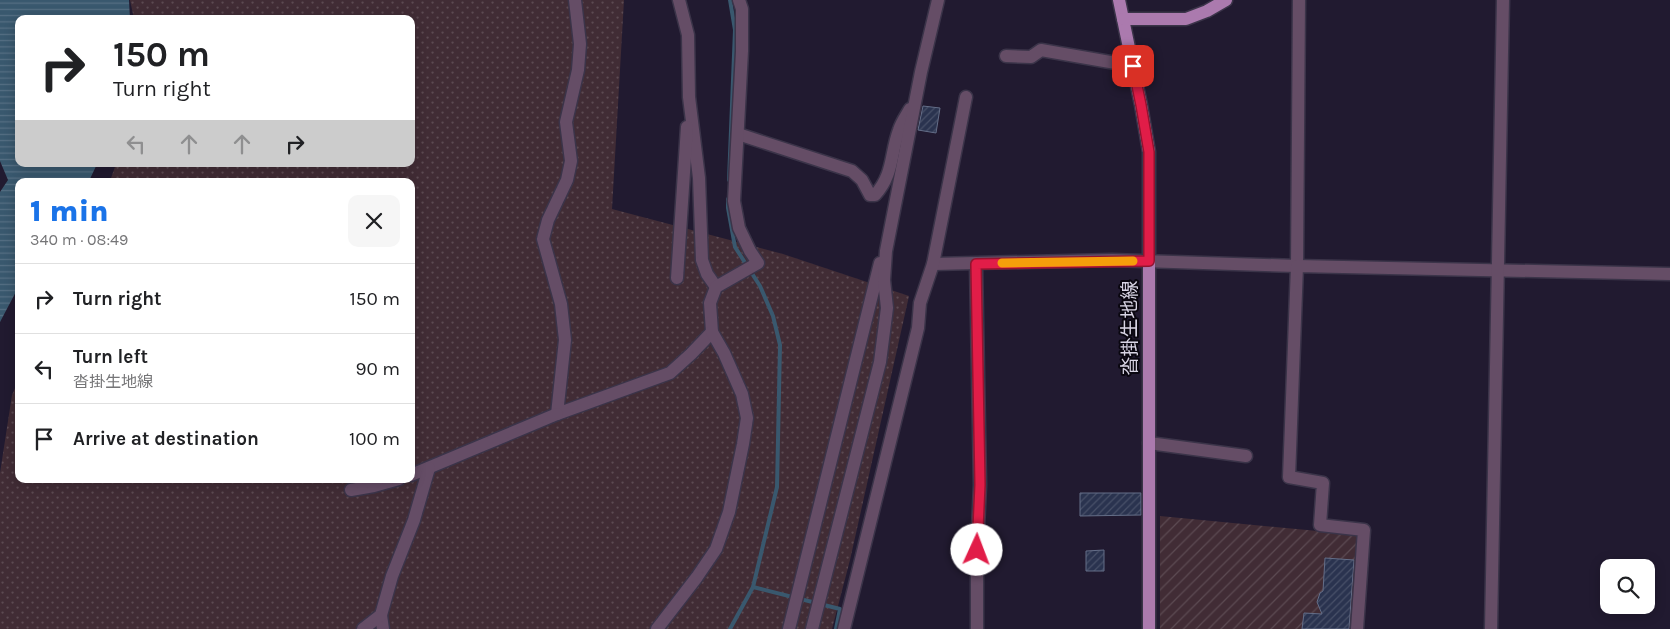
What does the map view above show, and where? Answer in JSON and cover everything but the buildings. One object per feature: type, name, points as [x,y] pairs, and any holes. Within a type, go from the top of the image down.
[{"type":"main road","name":"沓掛生地線","points":[[1119,0],[1149,152],[1149,629]]},
{"type":"main road","points":[[1123,18],[1186,19],[1207,11],[1226,0]]},
{"type":"street","points":[[557,414],[565,340],[561,304],[543,239],[548,220],[567,180],[571,161],[566,122],[578,70],[580,44],[575,0]]},
{"type":"street","points":[[677,278],[689,97],[688,35],[679,0]]},
{"type":"street","points":[[657,629],[716,549],[729,512],[736,482],[746,418],[742,394],[724,352],[712,332],[710,303],[716,287],[758,263],[739,228],[734,201],[742,51],[742,9],[739,0]]},
{"type":"street","points":[[812,629],[880,362],[886,308],[884,280],[886,251],[938,0]]},
{"type":"street","points":[[1299,0],[1297,266],[1290,477],[1323,482],[1320,525],[1364,530],[1357,629]]},
{"type":"street","points":[[1491,629],[1502,0]]},
{"type":"street","points":[[1006,56],[1031,57],[1041,50],[1133,66]]},
{"type":"street","points":[[738,134],[852,171],[862,180],[870,194],[875,195],[884,185],[892,164],[899,130],[917,96]]},
{"type":"street","points":[[689,97],[699,178],[702,260],[707,274],[716,287]]},
{"type":"street","points":[[844,629],[918,328],[920,303],[933,264],[966,97]]},
{"type":"street","points":[[789,629],[872,290],[880,263],[886,251]]},
{"type":"street","points":[[933,264],[1102,260],[1670,274]]},
{"type":"street","points":[[976,264],[980,485],[977,550],[977,629]]},
{"type":"street","points":[[415,473],[557,414],[670,373],[712,332]]},
{"type":"street","points":[[1149,443],[1246,456]]},
{"type":"street","points":[[384,629],[381,615],[392,576],[414,520],[429,468]]},
{"type":"street","points":[[351,490],[385,483]]},
{"type":"street","points":[[363,629],[381,615]]},
{"type":"shaded area","points":[[130,0],[624,0],[612,209],[783,254],[909,296],[850,560],[832,629],[0,629],[0,473],[12,395],[15,388],[15,483],[415,483],[415,178],[111,178],[115,167],[415,167],[415,15],[133,15]]},
{"type":"shaded area","points":[[1160,516],[1360,535],[1353,629],[1160,629]]},
{"type":"water","points":[[0,0],[129,0],[130,15],[15,15],[15,167],[96,167],[90,178],[15,178],[15,294],[0,322],[0,192],[8,180],[0,161]]},
{"type":"waterway","points":[[729,180],[735,30],[730,0]]},
{"type":"waterway","points":[[728,199],[735,247],[760,286],[773,316],[780,345],[777,487],[753,587],[730,629]]},
{"type":"waterway","points":[[753,587],[840,609],[836,629]]},
{"type":"slow traffic","points":[[1002,263],[1133,261]]},
{"type":"route","points":[[977,550],[980,485],[976,264],[1112,260],[1149,261],[1149,152],[1133,66]]}]
